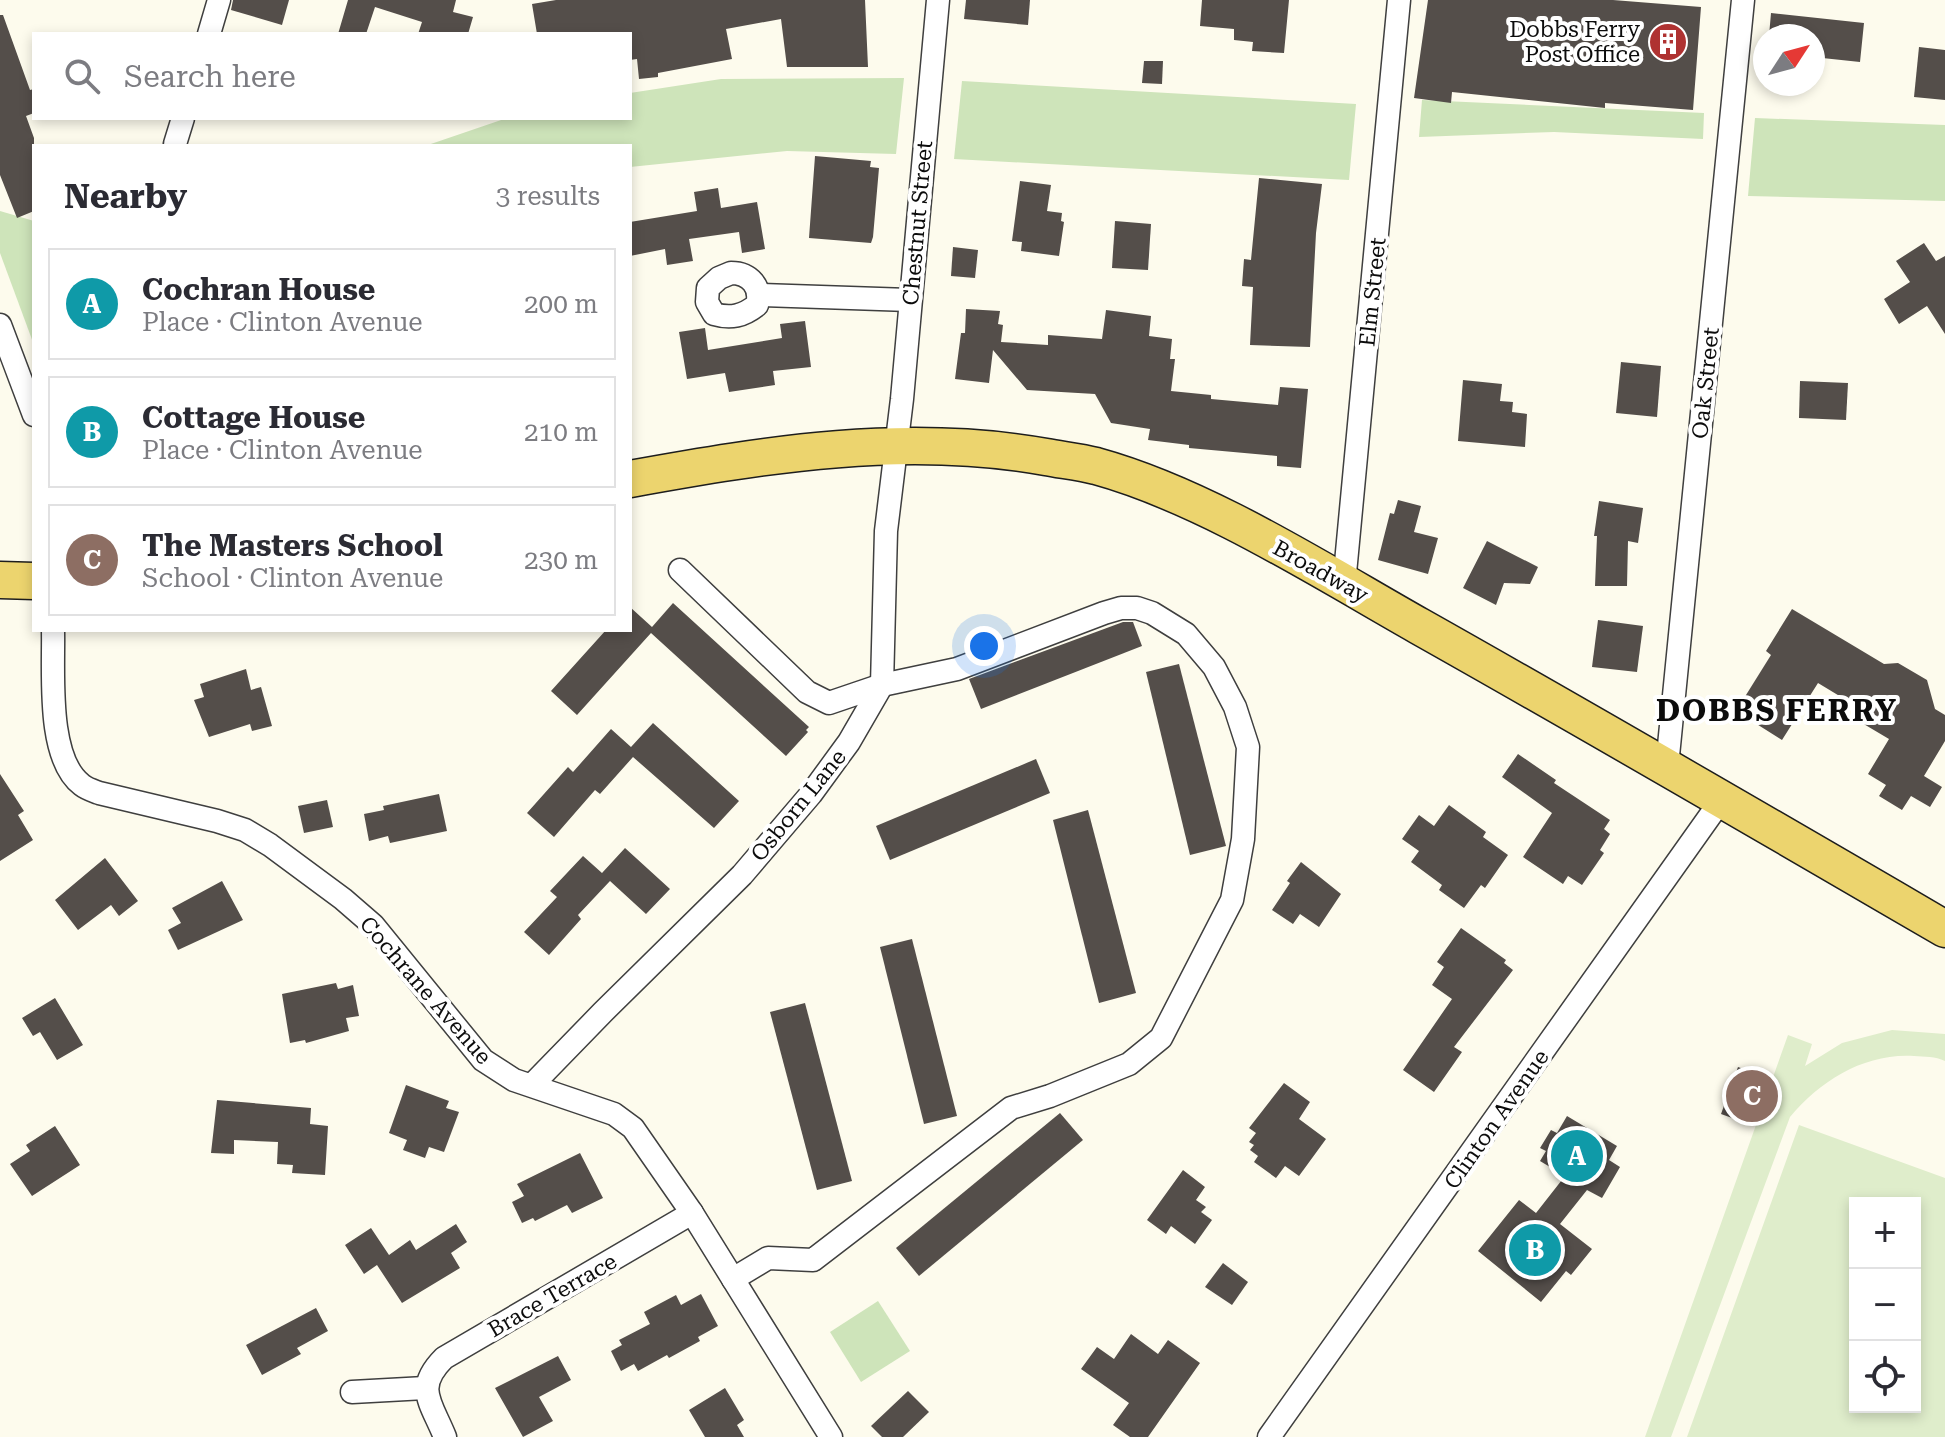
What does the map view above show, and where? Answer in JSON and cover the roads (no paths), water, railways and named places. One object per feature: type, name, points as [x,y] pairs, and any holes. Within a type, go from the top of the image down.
[{"type":"main road","name":"Broadway","points":[[632,479],[801,452],[897,445],[976,447],[1093,465],[1150,484],[1206,509],[1344,584],[1667,766],[1945,929]]},
{"type":"main road","points":[[0,580],[32,581]]},
{"type":"street","points":[[210,32],[219,0]]},
{"type":"street","name":"Chestnut Street","points":[[897,445],[938,0]]},
{"type":"street","name":"Elm Street","points":[[1344,584],[1399,0]]},
{"type":"street","name":"Oak Street","points":[[1667,766],[1743,0]]},
{"type":"street","points":[[175,144],[182,120]]},
{"type":"street","points":[[760,295],[909,300]]},
{"type":"street","points":[[0,325],[32,410]]},
{"type":"street","name":"Osborn Lane","points":[[532,1085],[742,875],[811,794],[849,742],[882,685],[886,531],[897,445]]},
{"type":"street","points":[[680,570],[807,692],[829,703],[882,685],[957,669],[1121,608],[1137,608],[1186,634],[1214,667],[1235,707],[1248,747],[1243,839],[1232,900],[1161,1038],[1129,1064],[1011,1108],[813,1260],[768,1258],[733,1279]]},
{"type":"street","name":"Cochrane Avenue","points":[[53,632],[56,721],[61,754],[82,785],[99,793],[217,821],[245,830],[270,845],[373,925],[483,1060],[499,1072],[614,1114],[633,1128],[692,1213],[831,1437]]},
{"type":"street","name":"Clinton Avenue","points":[[1269,1437],[1722,799]]},
{"type":"street","name":"Brace Terrace","points":[[425,1388],[430,1372],[444,1358],[692,1213]]},
{"type":"street","points":[[352,1392],[425,1388],[445,1437]]},
{"type":"place","name":"Dobbs Ferry Post Office","points":[[1668,42]]},
{"type":"place","name":"The Masters School","points":[[1752,1096]]},
{"type":"place","name":"Cochran House","points":[[1577,1156]]},
{"type":"place","name":"Cottage House","points":[[1535,1250]]},
{"type":"district","name":"DOBBS FERRY","points":[[1777,711]]}]
